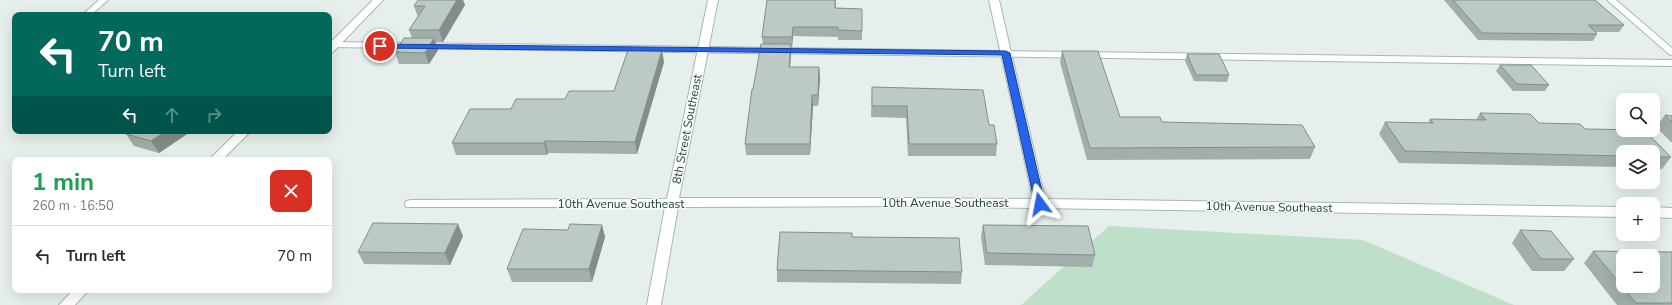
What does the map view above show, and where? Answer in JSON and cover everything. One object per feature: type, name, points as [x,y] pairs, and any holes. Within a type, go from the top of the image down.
[{"type":"street","points":[[332,47],[378,0]]},
{"type":"street","name":"8th Street Southeast","points":[[654,305],[672,203],[713,0]]},
{"type":"street","points":[[994,0],[1040,204]]},
{"type":"street","points":[[219,157],[242,134]]},
{"type":"street","name":"10th Avenue Southeast","points":[[411,204],[1040,204],[1616,212]]},
{"type":"street","points":[[1660,212],[1672,213]]},
{"type":"street","points":[[66,305],[79,293]]},
{"type":"lane","points":[[90,12],[104,0]]},
{"type":"lane","points":[[1611,0],[1672,52]]},
{"type":"lane","points":[[332,48],[1006,53],[1672,63]]},
{"type":"green space","points":[[1109,226],[1363,240],[1514,305],[1021,305]]},
{"type":"building","points":[[418,0],[457,0],[439,30],[409,30],[425,6],[414,6]]},
{"type":"building","points":[[767,0],[835,0],[835,8],[862,9],[862,31],[838,30],[838,27],[793,27],[792,37],[762,37]]},
{"type":"building","points":[[1453,0],[1595,0],[1624,25],[1588,25],[1597,34],[1482,33]]},
{"type":"building","points":[[404,38],[434,38],[425,53],[395,52]]},
{"type":"building","points":[[761,44],[791,44],[789,67],[819,67],[818,95],[812,95],[810,144],[745,144],[752,89]]},
{"type":"building","points":[[628,50],[662,50],[635,142],[545,141],[544,143],[452,143],[470,109],[511,109],[516,99],[565,99],[569,91],[614,91]]},
{"type":"building","points":[[1062,51],[1098,51],[1120,117],[1160,117],[1162,122],[1302,125],[1315,147],[1090,148]]},
{"type":"building","points":[[1187,54],[1219,54],[1229,75],[1196,75]]},
{"type":"building","points":[[1500,65],[1531,65],[1549,85],[1517,84]]},
{"type":"building","points":[[872,87],[983,90],[989,125],[994,125],[997,144],[909,144],[907,106],[872,106]]},
{"type":"building","points":[[1480,113],[1530,114],[1539,123],[1580,124],[1585,129],[1616,130],[1616,137],[1651,137],[1659,145],[1616,145],[1616,156],[1405,151],[1385,122],[1433,123],[1430,119],[1486,120]]},
{"type":"building","points":[[1665,115],[1672,116],[1672,122]]},
{"type":"building","points":[[126,134],[162,134],[151,141]]},
{"type":"building","points":[[1660,146],[1671,157],[1660,157]]},
{"type":"building","points":[[373,223],[458,224],[445,253],[358,252]]},
{"type":"building","points":[[570,224],[602,225],[589,269],[507,269],[523,229],[568,230]]},
{"type":"building","points":[[983,225],[1088,226],[1095,255],[987,253]]},
{"type":"building","points":[[1520,230],[1551,231],[1574,259],[1541,259]]},
{"type":"building","points":[[780,232],[852,233],[852,237],[959,238],[962,272],[777,270]]},
{"type":"building","points":[[1593,251],[1616,251],[1616,279]]},
{"type":"building","points":[[1660,252],[1672,252],[1672,303],[1636,303],[1628,293],[1660,293]]},
{"type":"route","points":[[380,46],[1006,53],[1040,204]]}]
